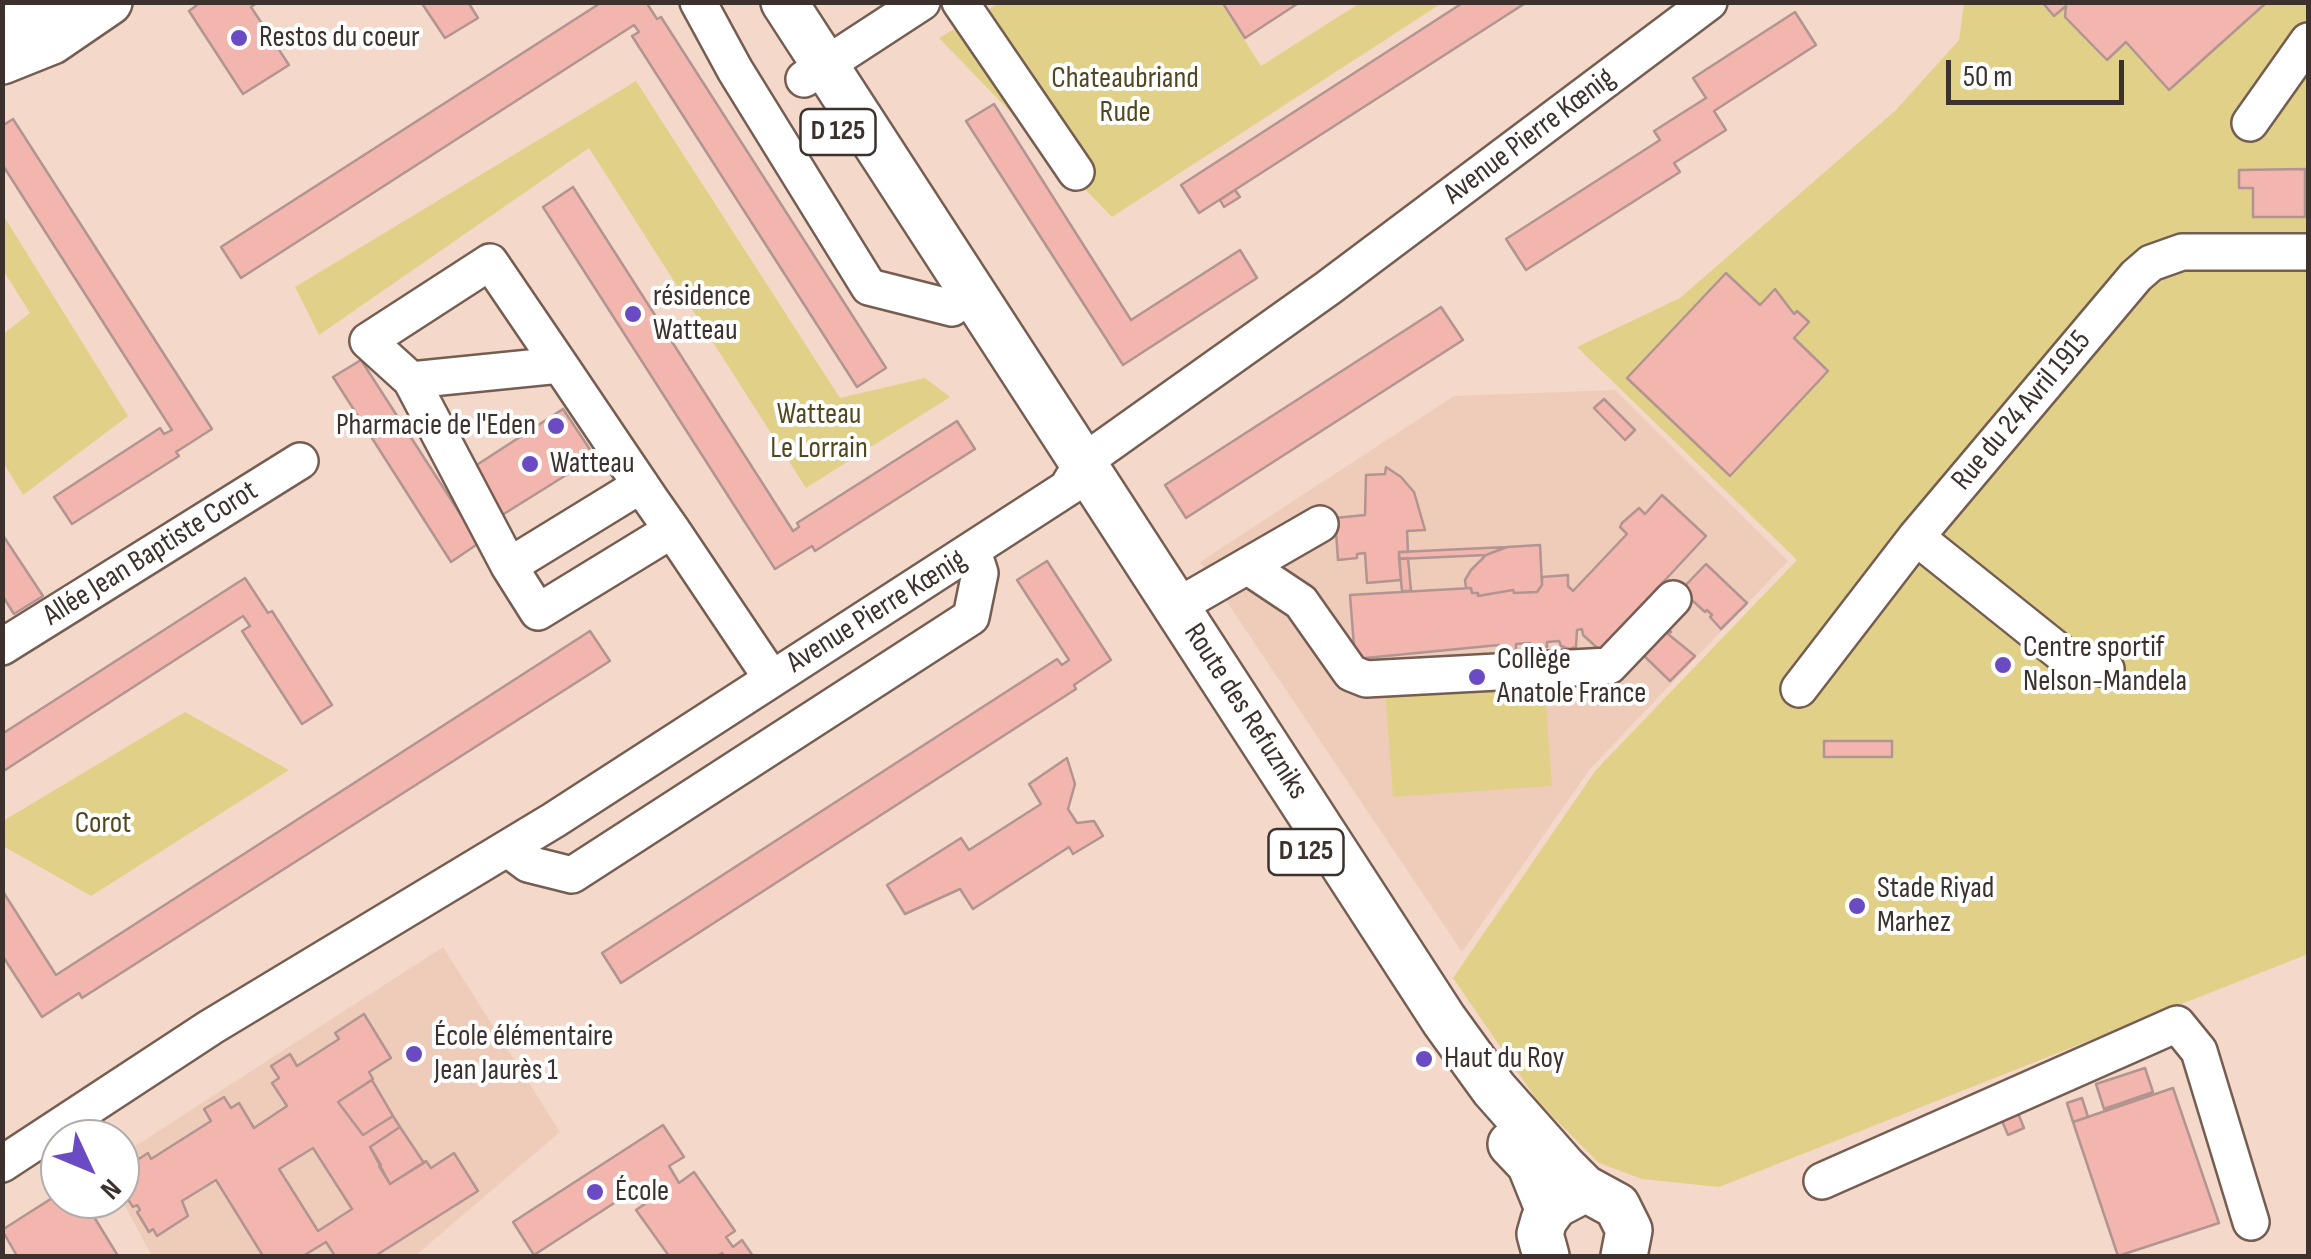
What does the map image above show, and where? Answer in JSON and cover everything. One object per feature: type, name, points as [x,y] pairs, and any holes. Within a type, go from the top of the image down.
[{"type":"main road","points":[[19,28],[76,26],[109,2]]},
{"type":"main road","name":"D 125","points":[[754,2],[814,72],[1075,475]]},
{"type":"main road","name":"D 125","points":[[784,2],[814,72],[952,308],[1075,475]]},
{"type":"main road","name":"Route des Refuzniks","points":[[1075,475],[1176,607],[1474,1062],[1575,1180],[1617,1206],[1626,1243]]},
{"type":"main road","name":"Route des Refuzniks","points":[[1075,475],[1431,1040],[1496,1128],[1530,1164],[1549,1210]]},
{"type":"main road","points":[[1546,1256],[1540,1234],[1549,1210],[1574,1195],[1595,1193]]},
{"type":"main road","points":[[1626,1243],[1665,1256]]},
{"type":"street","points":[[698,2],[735,70],[869,288],[952,308]]},
{"type":"street","points":[[814,72],[922,2]]},
{"type":"street","points":[[960,2],[1076,172]]},
{"type":"street","name":"Avenue Pierre Kœnig","points":[[2,1164],[211,1027],[508,849],[974,551],[1709,2]]},
{"type":"street","points":[[2250,123],[2308,41]]},
{"type":"street","name":"Rue du 24 Avril 1915","points":[[1800,689],[1916,537],[2151,263],[2182,252],[2308,252]]},
{"type":"street","points":[[672,530],[538,612],[411,380],[368,342],[490,262],[672,530],[772,679]]},
{"type":"street","points":[[411,380],[560,365]]},
{"type":"street","name":"Allée Jean Baptiste Corot","points":[[2,647],[300,460]]},
{"type":"street","points":[[510,566],[641,485]]},
{"type":"street","points":[[1176,607],[1320,524]]},
{"type":"street","points":[[1916,537],[2067,658],[2106,670]]},
{"type":"street","points":[[508,849],[528,864],[572,876],[972,617],[980,573],[974,551]]},
{"type":"street","points":[[1246,566],[1301,602],[1350,673],[1366,679],[1610,666],[1674,598]]},
{"type":"street","points":[[1822,1180],[2176,1024],[2200,1051],[2250,1222]]},
{"type":"shaded area","name":"Collège Anatole France","points":[[1615,390],[1788,561],[1590,769],[1462,952],[1200,562],[1454,396]]},
{"type":"shaded area","points":[[443,947],[560,1132],[415,1256],[152,1256],[132,1219],[140,1219],[140,1143]]},
{"type":"green space","name":"Chateaubriand Rude","points":[[1000,3],[1221,3],[1261,66],[1360,3],[1442,3],[1112,217],[939,38]]},
{"type":"green space","name":"Centre sportif Nelson-Mandela","points":[[1964,3],[2308,3],[2308,954],[1719,1187],[1642,1179],[1599,1163],[1539,1103],[1453,978],[1596,770],[1797,560],[1577,347],[1680,298],[1896,110],[1959,40]]},
{"type":"green space","name":"Watteau Le Lorrain","points":[[636,81],[840,398],[925,378],[950,397],[806,488],[589,148],[319,335],[295,287]]},
{"type":"green space","points":[[3,215],[128,416],[23,495],[3,462],[2,335],[30,313],[3,270]]},
{"type":"green space","points":[[1544,678],[1552,786],[1393,797],[1385,689]]},
{"type":"green space","name":"Corot","points":[[185,712],[289,770],[91,896],[3,846],[3,821]]},
{"type":"building","name":"Restos du coeur","points":[[201,2],[258,2],[251,7],[289,65],[243,94],[189,11]]},
{"type":"building","points":[[421,2],[468,2],[478,18],[445,38]]},
{"type":"building","points":[[602,2],[646,2],[657,19],[661,17],[886,368],[857,387],[632,36],[639,32],[634,25],[241,278],[221,247]]},
{"type":"building","points":[[1222,2],[1300,2],[1245,38]]},
{"type":"building","points":[[1464,2],[1527,2],[1199,213],[1181,185]]},
{"type":"building","points":[[2042,2],[2267,2],[2169,90],[2126,42],[2107,60],[2065,17],[2066,6],[2054,16]]},
{"type":"building","points":[[1795,12],[1816,45],[1714,111],[1726,130],[1674,163],[1680,172],[1526,270],[1506,239],[1660,140],[1654,131],[1706,98],[1693,78]]},
{"type":"building","points":[[994,104],[1131,320],[1240,250],[1257,278],[1123,365],[966,121]]},
{"type":"building","points":[[13,119],[212,429],[176,452],[179,456],[72,524],[54,497],[160,428],[164,434],[172,430],[2,164],[2,126]]},
{"type":"building","points":[[2305,169],[2305,217],[2253,217],[2253,188],[2239,188],[2239,170]]},
{"type":"building","name":"résidence Watteau","points":[[573,187],[793,531],[799,527],[797,523],[957,421],[975,449],[815,551],[812,546],[775,569],[543,207]]},
{"type":"building","points":[[1235,190],[1240,197],[1224,207],[1220,200]]},
{"type":"building","points":[[1726,273],[1760,305],[1775,289],[1794,314],[1797,311],[1809,322],[1794,338],[1828,371],[1730,476],[1627,378]]},
{"type":"building","points":[[1441,307],[1463,340],[1186,518],[1165,485]]},
{"type":"building","points":[[361,360],[479,543],[451,562],[333,377]]},
{"type":"building","points":[[1604,399],[1635,430],[1625,440],[1594,408]]},
{"type":"building","name":"Watteau","points":[[563,409],[595,457],[499,517],[469,470]]},
{"type":"building","points":[[1386,467],[1414,492],[1425,530],[1407,531],[1408,552],[1399,552],[1401,580],[1367,583],[1365,553],[1338,560],[1335,518],[1365,515],[1366,475],[1385,474]]},
{"type":"building","points":[[1662,495],[1706,536],[1604,654],[1583,635],[1582,629],[1577,630],[1576,647],[1569,649],[1559,641],[1531,649],[1530,643],[1516,644],[1516,650],[1499,651],[1499,645],[1355,659],[1350,595],[1471,588],[1478,596],[1513,590],[1537,592],[1542,577],[1568,575],[1568,586],[1573,591],[1627,534],[1620,527],[1622,523],[1639,508],[1645,514]]},
{"type":"building","points":[[2,534],[43,596],[14,614],[2,595]]},
{"type":"building","points":[[1540,545],[1542,585],[1537,592],[1513,590],[1478,596],[1466,588],[1465,580],[1471,570],[1486,555],[1507,547]]},
{"type":"building","points":[[1507,547],[1486,555],[1399,559],[1399,552]]},
{"type":"building","points":[[1408,558],[1411,591],[1402,591],[1399,559]]},
{"type":"building","points":[[1047,561],[1111,660],[1074,685],[1076,689],[621,983],[602,953],[1057,659],[1062,665],[1069,660],[1017,580]]},
{"type":"building","points":[[1706,564],[1747,603],[1721,629],[1707,610],[1681,590]]},
{"type":"building","points":[[245,578],[268,613],[272,611],[332,705],[302,724],[242,631],[250,626],[243,616],[2,772],[2,734]]},
{"type":"building","points":[[1661,623],[1671,632],[1668,634],[1695,656],[1670,681],[1637,649]]},
{"type":"building","points":[[590,631],[610,661],[82,998],[79,993],[42,1017],[2,955],[2,890],[56,975]]},
{"type":"building","points":[[1824,741],[1892,741],[1892,757],[1824,757]]},
{"type":"building","points":[[1067,758],[1075,784],[1068,809],[1077,823],[1094,821],[1103,836],[1073,854],[1069,847],[973,909],[960,889],[905,914],[887,885],[961,838],[969,850],[1041,804],[1029,784]]},
{"type":"building","points":[[364,1014],[391,1058],[369,1072],[373,1079],[338,1102],[363,1135],[393,1116],[400,1127],[370,1147],[390,1184],[426,1161],[431,1168],[454,1153],[478,1191],[375,1256],[335,1256],[326,1242],[303,1256],[263,1256],[216,1180],[182,1201],[188,1216],[157,1236],[153,1229],[149,1232],[140,1217],[140,1158],[148,1153],[151,1159],[211,1121],[204,1109],[224,1097],[231,1108],[239,1103],[254,1128],[287,1106],[272,1083],[279,1078],[271,1066],[290,1054],[297,1066],[339,1039],[335,1033]],"holes":[[[313,1148],[352,1209],[318,1231],[279,1169]]]},
{"type":"building","points":[[2145,1068],[2153,1092],[2104,1109],[2096,1084]]},
{"type":"building","points":[[372,1080],[393,1116],[363,1135],[338,1102]]},
{"type":"building","points":[[2173,1088],[2219,1223],[2118,1256],[2073,1122]]},
{"type":"building","points":[[2082,1098],[2088,1117],[2073,1122],[2067,1103]]},
{"type":"building","points":[[2018,1113],[2024,1128],[2008,1135],[2002,1121]]},
{"type":"building","name":"École","points":[[663,1125],[684,1157],[669,1166],[679,1183],[694,1172],[735,1231],[726,1237],[733,1247],[742,1240],[753,1256],[669,1256],[636,1210],[652,1199],[642,1185],[534,1255],[513,1222]]},
{"type":"building","points":[[400,1127],[424,1163],[390,1184],[370,1147]]},
{"type":"building","points":[[40,1206],[40,1219],[95,1219],[118,1256],[17,1256],[2,1230]]},
{"type":"place","name":"Restos du coeur","points":[[239,38]]},
{"type":"place","name":"résidence Watteau","points":[[633,314]]},
{"type":"place","name":"Pharmacie de l'Eden","points":[[556,426]]},
{"type":"place","name":"Watteau","points":[[530,464]]},
{"type":"place","name":"Centre sportif Nelson-Mandela","points":[[2003,665]]},
{"type":"place","name":"Collège Anatole France","points":[[1477,677]]},
{"type":"place","name":"Stade Riyad Marhez","points":[[1857,906]]},
{"type":"place","name":"École élémentaire Jean Jaurès 1","points":[[414,1054]]},
{"type":"place","name":"Haut du Roy","points":[[1424,1059]]},
{"type":"place","name":"École","points":[[595,1192]]}]
